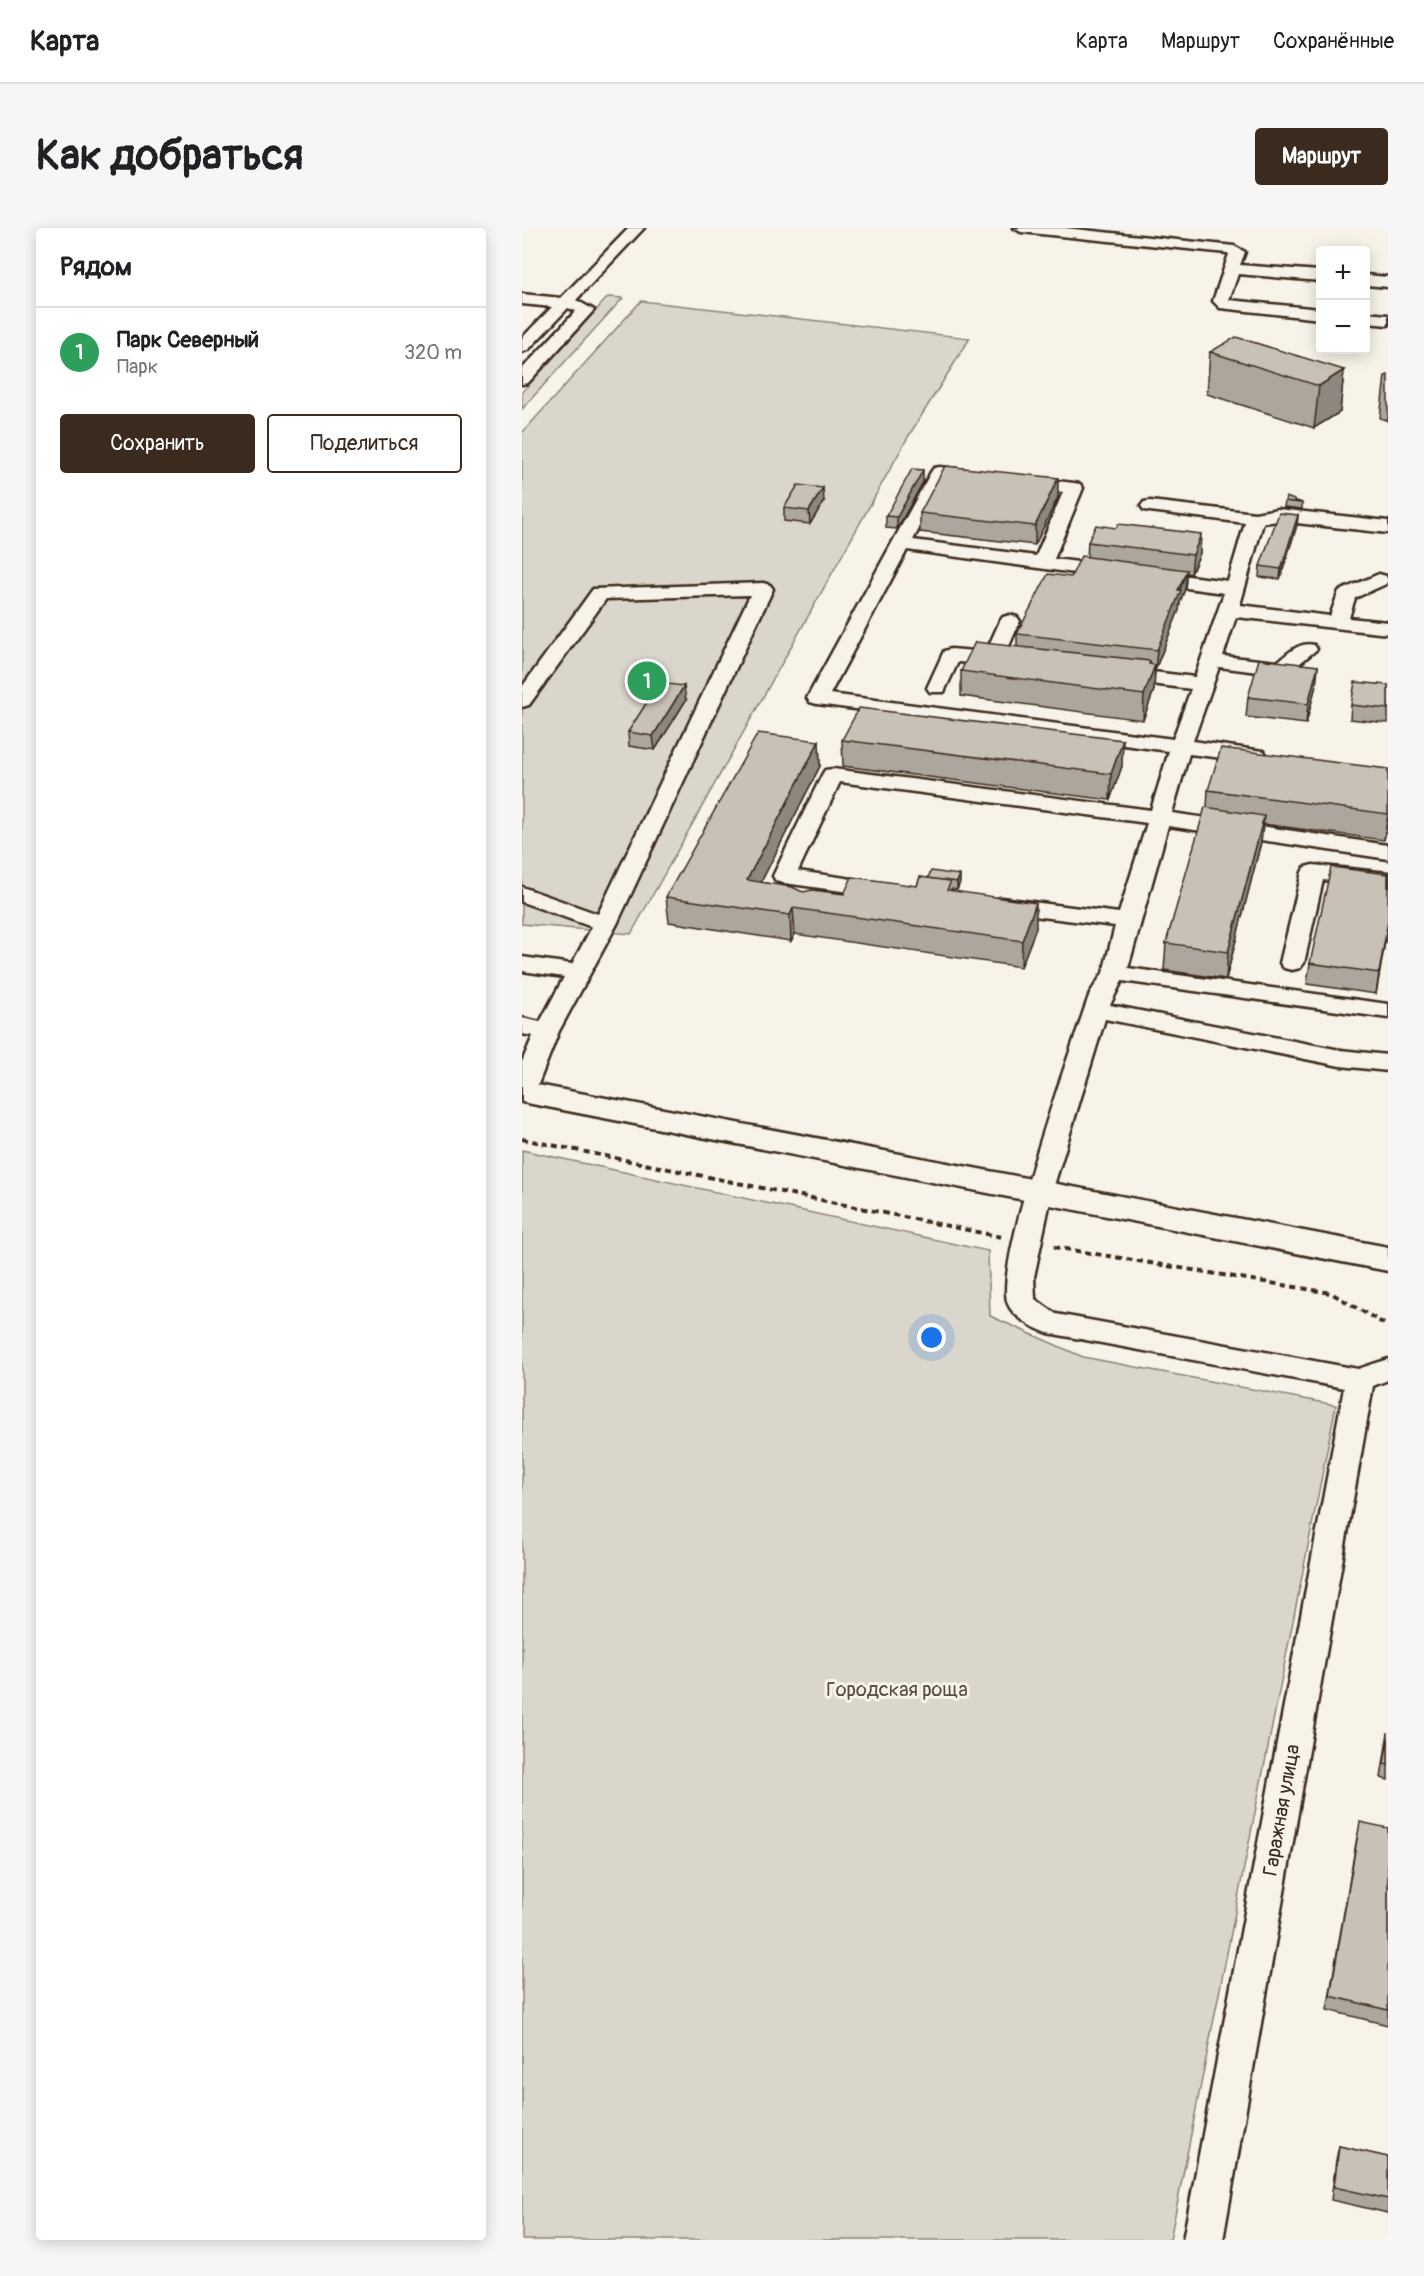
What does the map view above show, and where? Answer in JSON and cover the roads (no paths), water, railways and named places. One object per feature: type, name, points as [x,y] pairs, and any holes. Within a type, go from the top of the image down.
[{"type":"main road","points":[[522,1092],[1388,1259]]},
{"type":"street","points":[[522,347],[637,228]]},
{"type":"street","points":[[1021,228],[1229,249],[1237,252],[1221,301],[1226,305],[1316,314]]},
{"type":"street","points":[[1232,269],[1316,276]]},
{"type":"street","points":[[1370,280],[1388,282]]},
{"type":"street","points":[[522,299],[574,304],[586,310],[522,379]]},
{"type":"street","points":[[1370,318],[1388,320]]},
{"type":"street","points":[[1043,563],[1074,488],[940,472],[817,698],[1273,758]]},
{"type":"street","points":[[1150,506],[1255,519],[1278,515],[1388,527]]},
{"type":"street","points":[[1255,519],[1229,610],[1181,746],[1128,921],[1115,973],[1102,993],[1096,1010],[1039,1192],[1020,1277],[1021,1303],[1048,1323],[1374,1375]]},
{"type":"street","points":[[901,544],[1234,588]]},
{"type":"street","points":[[1338,620],[1346,595],[1379,580]]},
{"type":"street","points":[[522,701],[600,593],[763,590],[605,924],[547,1031],[522,1092]]},
{"type":"street","points":[[1229,610],[1388,628]]},
{"type":"street","points":[[994,658],[1010,621]]},
{"type":"street","points":[[1211,660],[1281,669],[1307,649]]},
{"type":"street","points":[[938,688],[951,655],[1017,661]]},
{"type":"street","points":[[1098,671],[1202,684]]},
{"type":"street","points":[[908,893],[812,890],[784,876],[833,775],[1159,818],[1388,852]]},
{"type":"street","points":[[1292,963],[1313,872],[1388,880]]},
{"type":"street","points":[[522,894],[605,924]]},
{"type":"street","points":[[977,902],[1128,921]]},
{"type":"street","points":[[522,964],[578,972]]},
{"type":"street","points":[[1115,973],[1388,1011]]},
{"type":"street","points":[[1096,1010],[1340,1058],[1388,1064]]},
{"type":"street","points":[[522,1026],[547,1031]]},
{"type":"street","name":"Гаражная улица","points":[[1203,2240],[1374,1375]]},
{"type":"place","name":"Парк Северный","points":[[647,681]]},
{"type":"park label","name":"Городская роща","points":[[897,1689]]}]
